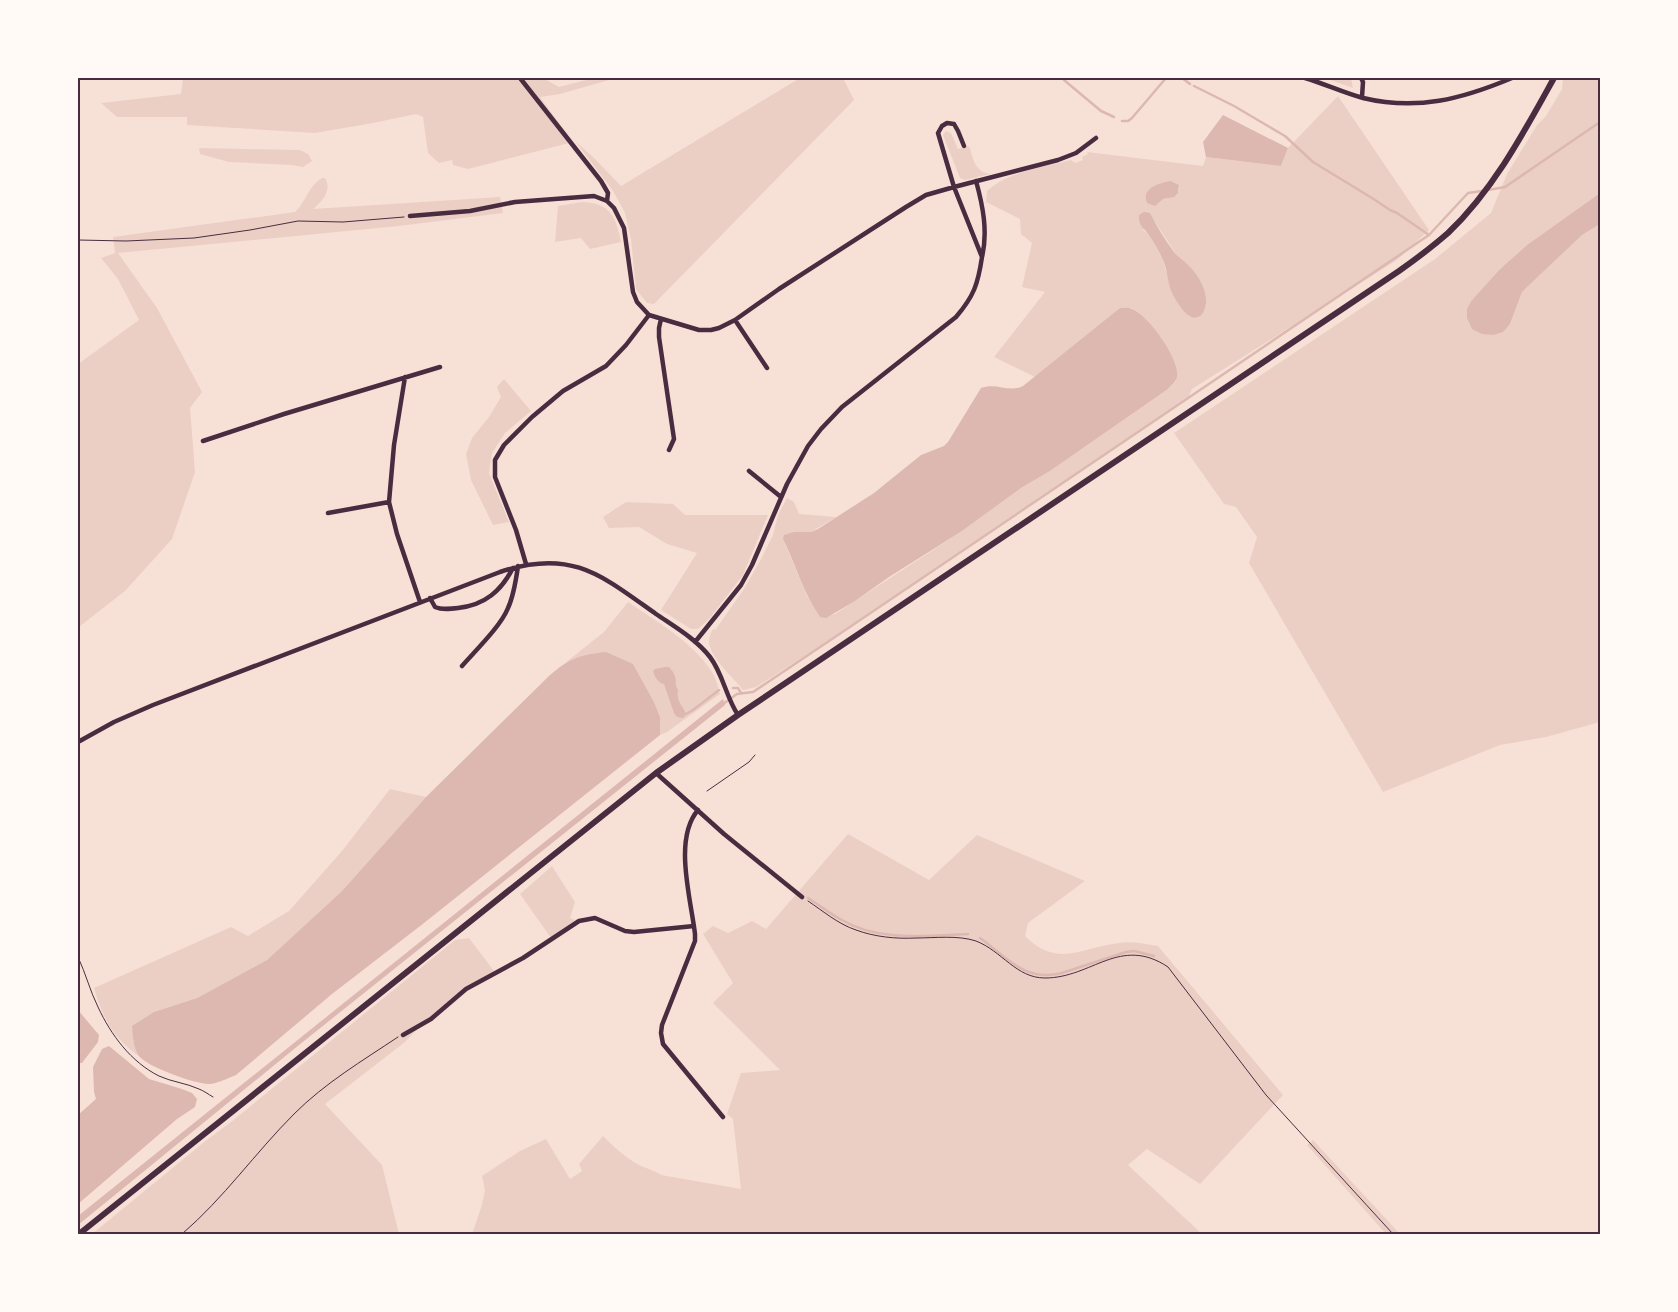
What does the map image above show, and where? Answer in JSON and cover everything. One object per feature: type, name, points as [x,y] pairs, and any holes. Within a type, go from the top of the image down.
[{"type":"main road","points":[[79,1234],[656,773],[738,715],[1399,271],[1432,246],[1449,232],[1478,199],[1507,161],[1554,78]]},
{"type":"street","points":[[520,78],[601,180],[608,193],[607,201]]},
{"type":"street","points":[[1306,78],[1362,97],[1386,102],[1404,103],[1436,102],[1455,98],[1512,78]]},
{"type":"street","points":[[1361,78],[1363,82],[1362,97]]},
{"type":"street","points":[[964,146],[954,124],[947,123],[942,126],[938,133],[954,187],[982,257]]},
{"type":"street","points":[[410,216],[470,211],[515,202],[594,196],[607,201],[617,212],[624,228],[633,292],[648,315],[675,322],[688,328],[711,330],[735,320],[779,289],[926,195],[1058,160],[1076,153],[1096,138]]},
{"type":"street","points":[[695,642],[741,585],[752,565],[781,497],[808,446],[821,429],[842,407],[956,318],[968,304],[975,290],[986,238],[976,181]]},
{"type":"street","points":[[526,564],[516,530],[495,477],[495,460],[504,445],[532,417],[564,391],[606,366],[626,346],[648,315]]},
{"type":"street","points":[[661,319],[659,338],[674,439],[668,450]]},
{"type":"street","points":[[735,320],[768,368]]},
{"type":"street","points":[[202,441],[440,367]]},
{"type":"street","points":[[405,377],[394,445],[389,502],[397,534],[420,602]]},
{"type":"street","points":[[749,472],[781,497]]},
{"type":"street","points":[[328,513],[389,502]]},
{"type":"street","points":[[78,742],[114,722],[153,705],[430,598],[526,564],[548,563],[568,564],[597,575],[695,642],[710,658],[721,676],[730,703],[738,715]]},
{"type":"street","points":[[430,598],[435,608],[440,610],[462,608],[477,604],[496,592],[516,567]]},
{"type":"street","points":[[462,666],[486,639],[508,609],[516,582],[516,567]]},
{"type":"street","points":[[656,773],[724,834],[802,897]]},
{"type":"street","points":[[698,810],[692,816],[686,834],[685,848],[695,941],[662,1025],[661,1039],[669,1052],[723,1117]]},
{"type":"street","points":[[403,1035],[431,1019],[466,989],[522,958],[579,921],[595,918],[634,932],[694,926]]},
{"type":"path","points":[[78,240],[126,241],[194,238],[298,221],[343,222],[410,216]]},
{"type":"path","points":[[707,791],[749,762],[755,755]]},
{"type":"path","points":[[808,901],[847,926],[875,936],[974,940],[1020,971],[1036,977],[1053,978],[1064,976],[1124,955],[1134,954],[1153,959],[1168,967],[1266,1095],[1392,1234]]},
{"type":"path","points":[[78,957],[102,1015],[111,1031],[127,1052],[157,1075],[199,1089],[212,1097]]},
{"type":"path","points":[[182,1234],[206,1214],[307,1102],[348,1070],[403,1035]]},
{"type":"shaded area","points":[[183,78],[516,78],[532,90],[523,78],[543,78],[559,87],[594,78],[616,78],[560,94],[540,97],[573,142],[468,169],[453,165],[452,160],[439,163],[428,153],[423,117],[416,114],[315,133],[187,125],[187,117],[117,117],[101,103],[181,94]]},
{"type":"shaded area","points":[[800,78],[843,78],[854,100],[654,304],[647,303],[636,289],[631,239],[625,213],[613,191],[575,141],[621,186]]},
{"type":"shaded area","points":[[1325,78],[1351,78],[1353,88]]},
{"type":"shaded area","points":[[1563,78],[1600,78],[1600,193],[1527,245],[1500,269],[1472,300],[1510,324],[1522,292],[1582,235],[1600,224],[1600,722],[1546,737],[1500,745],[1383,792],[1249,563],[1257,537],[1236,507],[1224,504],[1174,433],[1435,259],[1491,213],[1507,174],[1562,89]]},
{"type":"shaded area","points":[[1338,96],[1429,230],[1397,260],[1192,389],[1189,396],[823,644],[756,687],[743,690],[713,654],[709,638],[712,630],[716,629],[744,589],[761,559],[773,535],[778,515],[787,498],[794,502],[799,514],[836,517],[811,532],[783,539],[807,596],[820,617],[835,614],[962,531],[1021,488],[1050,471],[1168,389],[1176,381],[1175,364],[1165,345],[1137,312],[1131,308],[1126,308],[1035,377],[994,357],[1045,292],[1022,287],[1032,243],[1021,234],[1020,219],[986,202],[987,191],[1005,179],[1026,171],[1071,160],[1075,163],[1083,160],[1082,157],[1088,154],[1087,152],[1203,166],[1206,157],[1281,166],[1288,148]],"holes":[[[1171,181],[1179,185],[1179,192],[1173,197],[1163,199],[1152,187]],[[1151,216],[1176,254],[1200,281],[1202,286],[1203,313],[1196,318],[1179,305],[1171,289],[1163,260],[1151,236],[1143,230]]]},
{"type":"shaded area","points":[[1223,115],[1288,148],[1281,166],[1206,157],[1203,142]]},
{"type":"shaded area","points":[[946,131],[951,133],[958,149],[969,146],[978,168],[990,174],[965,180],[960,178],[943,135]]},
{"type":"shaded area","points":[[199,148],[300,150],[308,154],[312,161],[303,167],[229,162],[200,154]]},
{"type":"shaded area","points":[[322,178],[325,178],[327,183],[327,192],[313,209],[500,197],[503,213],[399,226],[118,253],[157,308],[202,392],[190,408],[195,472],[172,539],[125,591],[78,627],[78,364],[139,320],[118,279],[101,258],[115,253],[113,237],[295,212],[314,185]]},
{"type":"shaded area","points":[[1171,181],[1179,185],[1178,193],[1174,197],[1163,199],[1155,206],[1147,203],[1147,194],[1152,187]]},
{"type":"shaded area","points":[[1600,193],[1600,224],[1582,235],[1522,292],[1510,324],[1503,332],[1493,335],[1482,334],[1472,329],[1467,318],[1467,309],[1472,300],[1500,269],[1527,245]]},
{"type":"shaded area","points":[[582,202],[599,205],[610,213],[617,225],[621,242],[590,249],[581,238],[555,242],[558,206]]},
{"type":"shaded area","points":[[1144,212],[1150,213],[1174,252],[1190,267],[1200,281],[1205,292],[1206,303],[1200,316],[1191,317],[1174,297],[1164,261],[1140,222],[1139,215]]},
{"type":"shaded area","points":[[1120,308],[1130,308],[1139,313],[1162,338],[1177,369],[1175,382],[1168,389],[1050,471],[1021,488],[962,531],[855,601],[826,618],[820,617],[804,589],[783,539],[784,535],[794,532],[811,532],[818,529],[874,493],[921,455],[944,446],[981,388],[992,386],[1018,388],[1023,386]]},
{"type":"shaded area","points":[[504,379],[531,411],[505,433],[492,453],[489,473],[509,522],[493,525],[471,480],[466,454],[472,438],[489,417],[501,397],[497,387]]},
{"type":"shaded area","points":[[626,502],[673,504],[685,515],[768,515],[743,575],[709,619],[698,629],[691,629],[661,610],[697,553],[667,544],[639,527],[609,528],[603,517]]},
{"type":"shaded area","points":[[628,602],[674,633],[704,661],[713,674],[720,694],[660,735],[660,717],[633,664],[586,655],[565,663],[604,632]]},
{"type":"shaded area","points":[[606,652],[633,664],[660,717],[660,735],[332,994],[236,1075],[217,1083],[204,1084],[162,1070],[139,1056],[134,1045],[132,1026],[154,1012],[197,998],[267,960],[342,891],[426,797],[549,676],[575,658]]},
{"type":"shaded area","points":[[669,667],[675,677],[678,698],[686,715],[683,718],[677,717],[674,713],[664,684],[657,679],[653,671]]},
{"type":"shaded area","points":[[723,699],[725,705],[299,1045],[78,1225],[78,1216]]},
{"type":"shaded area","points":[[390,789],[426,797],[342,891],[267,960],[197,998],[154,1012],[133,1040],[140,1057],[123,1043],[105,1018],[94,988],[231,927],[248,936],[289,911],[342,851]]},
{"type":"shaded area","points":[[848,834],[929,880],[977,835],[1085,881],[1028,923],[1025,936],[1048,952],[1070,953],[1124,942],[1158,946],[1283,1095],[1200,1184],[1147,1149],[1128,1165],[1202,1234],[472,1234],[485,1190],[482,1176],[520,1151],[546,1139],[570,1179],[582,1171],[579,1164],[603,1136],[629,1159],[661,1175],[741,1189],[733,1119],[727,1114],[741,1073],[780,1070],[713,1003],[733,983],[703,934],[713,926],[728,933],[752,921],[766,929]]},
{"type":"shaded area","points":[[552,866],[575,902],[570,918],[575,920],[551,938],[520,894]]},
{"type":"shaded area","points":[[469,938],[494,971],[455,997],[425,1021],[405,1042],[325,1104],[382,1165],[399,1234],[92,1234],[455,940]]},
{"type":"shaded area","points":[[78,1010],[99,1035],[98,1042],[82,1063],[78,1063]]},
{"type":"shaded area","points":[[109,1046],[149,1079],[192,1093],[197,1099],[195,1107],[177,1119],[78,1204],[78,1115],[96,1099],[93,1067],[102,1049]]},
{"type":"shaded area","points":[[1313,1140],[1400,1234],[1386,1234],[1307,1145]]},
{"type":"waterway","points":[[1063,78],[1101,111],[1114,117]]},
{"type":"waterway","points":[[1122,121],[1128,121],[1132,118],[1166,78]]},
{"type":"waterway","points":[[1182,78],[1190,84]]},
{"type":"waterway","points":[[1194,86],[1234,106],[1285,136],[1313,162],[1397,213],[1429,235]]},
{"type":"waterway","points":[[1488,190],[1505,187],[1600,122]]},
{"type":"waterway","points":[[723,704],[737,694],[753,692],[835,637],[1429,235],[1468,193],[1482,191]]},
{"type":"waterway","points":[[733,688],[738,688],[741,693]]},
{"type":"waterway","points":[[686,714],[719,690]]},
{"type":"waterway","points":[[808,898],[840,919],[870,931],[902,936],[968,934]]},
{"type":"waterway","points":[[980,938],[1017,966],[1037,974],[1062,973],[1126,952],[1134,951],[1154,956]]}]
